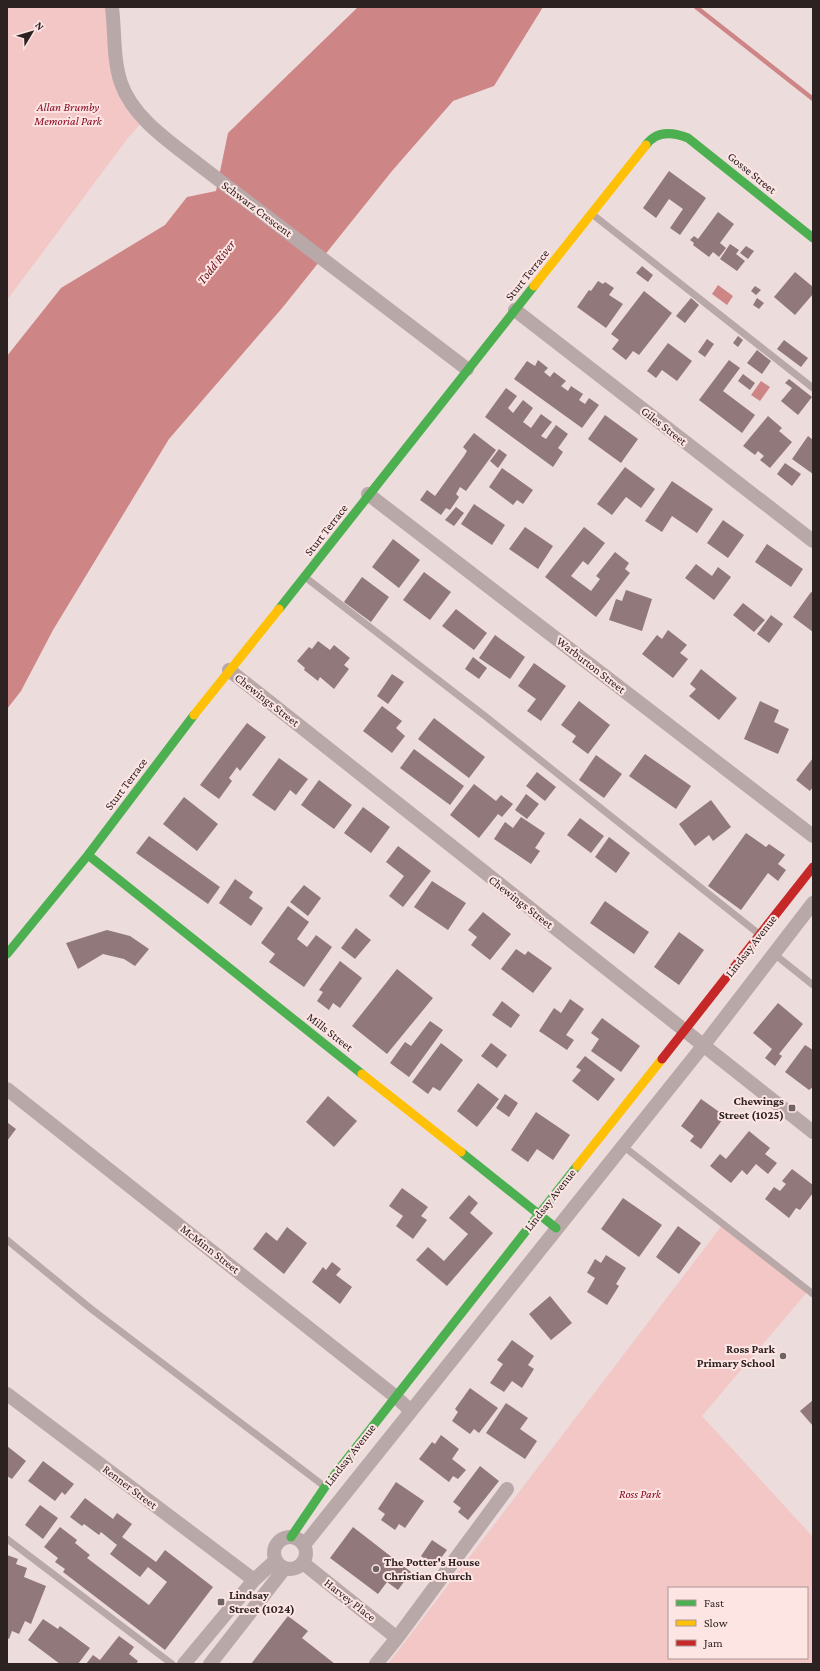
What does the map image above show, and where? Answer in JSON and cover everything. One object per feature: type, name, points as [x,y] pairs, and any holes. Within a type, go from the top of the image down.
[{"type":"street","name":"Schwarz Crescent","points":[[112,7],[121,82],[130,102],[145,119],[198,164],[468,369]]},
{"type":"street","name":"Sturt Terrace","points":[[7,954],[88,854],[368,494],[649,140],[661,133],[672,132]]},
{"type":"street","name":"Gosse Street","points":[[672,132],[688,138],[813,238]]},
{"type":"street","name":"Giles Street","points":[[515,310],[813,541]]},
{"type":"street","name":"Warburton Street","points":[[368,494],[813,836]]},
{"type":"street","name":"Chewings Street","points":[[230,670],[702,1046],[813,1132]]},
{"type":"street","name":"Mills Street","points":[[88,854],[556,1228]]},
{"type":"street","name":"Lindsay Avenue","points":[[291,1537],[325,1487],[685,1032],[813,867]]},
{"type":"street","name":"Lindsay Avenue","points":[[304,1546],[556,1228],[623,1146],[813,903]]},
{"type":"street","name":"McMinn Street","points":[[7,1088],[396,1397],[411,1411]]},
{"type":"street","name":"Renner Street","points":[[7,1394],[254,1580]]},
{"type":"street","points":[[376,1664],[508,1489]]},
{"type":"street","points":[[286,1537],[291,1537],[296,1538],[304,1546],[306,1556],[303,1563],[293,1569],[280,1564],[274,1551],[278,1542],[286,1537]]},
{"type":"street","name":"Harvey Place","points":[[303,1563],[397,1638]]},
{"type":"street","points":[[184,1664],[254,1580],[280,1564]]},
{"type":"street","points":[[210,1664],[280,1564]]},
{"type":"lane","points":[[592,213],[813,388]]},
{"type":"lane","points":[[305,576],[485,716],[760,935]]},
{"type":"lane","points":[[773,953],[813,984]]},
{"type":"lane","points":[[623,1146],[813,1294]]},
{"type":"lane","points":[[7,1240],[90,1308],[325,1487]]},
{"type":"lane","points":[[7,1539],[172,1664]]},
{"type":"green space","name":"Allan Brumby Memorial Park","points":[[7,7],[112,7],[117,60],[145,119],[128,138],[7,300]]},
{"type":"green space","name":"Ross Park","points":[[723,1224],[808,1291],[702,1416],[813,1537],[813,1664],[388,1664]]},
{"type":"water","name":"Todd River","points":[[358,7],[543,7],[494,86],[453,101],[392,171],[283,307],[169,439],[53,630],[21,691],[7,709],[7,356],[61,288],[165,225],[187,197],[216,191],[228,133]]},
{"type":"water","points":[[718,285],[733,296],[727,305],[712,294]]},
{"type":"water","points":[[761,381],[770,387],[760,401],[751,395]]},
{"type":"building","points":[[669,171],[706,198],[680,235],[670,228],[683,209],[669,199],[656,218],[643,208]]},
{"type":"building","points":[[718,212],[734,224],[720,243],[726,248],[719,257],[713,252],[709,257],[693,245],[694,243],[690,240],[694,236],[698,239]]},
{"type":"building","points":[[730,244],[739,250],[736,254],[745,261],[737,271],[720,259]]},
{"type":"building","points":[[746,246],[754,251],[748,259],[740,253]]},
{"type":"building","points":[[642,266],[653,275],[648,282],[636,273]]},
{"type":"building","points":[[795,272],[813,287],[813,294],[795,315],[774,297]]},
{"type":"building","points":[[598,281],[603,284],[605,282],[614,288],[609,295],[623,304],[606,328],[577,307],[589,290],[591,291]]},
{"type":"building","points":[[755,286],[761,290],[756,295],[751,291]]},
{"type":"building","points":[[644,291],[672,313],[639,355],[633,351],[626,360],[612,349],[619,340],[611,334]]},
{"type":"building","points":[[691,298],[699,305],[685,323],[676,316]]},
{"type":"building","points":[[757,298],[764,303],[759,309],[753,305]]},
{"type":"building","points":[[738,336],[743,340],[738,347],[733,343]]},
{"type":"building","points":[[707,339],[714,344],[705,357],[698,352]]},
{"type":"building","points":[[784,340],[808,358],[801,367],[777,349]]},
{"type":"building","points":[[668,343],[692,361],[677,381],[662,370],[656,378],[647,371]]},
{"type":"building","points":[[757,350],[771,361],[762,374],[747,363]]},
{"type":"building","points":[[538,360],[548,368],[544,372],[550,377],[554,372],[566,381],[561,386],[568,391],[571,386],[583,394],[579,400],[585,404],[589,398],[599,405],[582,428],[514,379],[527,361],[535,366]]},
{"type":"building","points":[[729,360],[740,368],[723,391],[755,415],[742,433],[699,400]]},
{"type":"building","points":[[743,374],[755,383],[750,390],[738,381]]},
{"type":"building","points":[[789,379],[812,397],[798,415],[781,401],[792,388],[785,383]]},
{"type":"building","points":[[506,388],[517,396],[508,408],[513,413],[523,400],[533,408],[523,422],[531,428],[541,414],[552,422],[541,436],[546,439],[556,425],[568,434],[558,448],[563,452],[553,467],[485,417]]},
{"type":"building","points":[[605,415],[638,439],[621,463],[588,439]]},
{"type":"building","points":[[768,416],[782,428],[779,431],[792,442],[770,468],[760,460],[764,456],[758,451],[755,455],[743,446]]},
{"type":"building","points":[[474,433],[496,450],[466,491],[460,487],[456,494],[459,497],[450,510],[446,508],[441,515],[420,500],[427,490],[435,496],[464,456],[467,451],[463,447]]},
{"type":"building","points":[[808,436],[813,440],[813,474],[792,459]]},
{"type":"building","points":[[499,449],[507,455],[498,468],[490,461]]},
{"type":"building","points":[[785,463],[801,474],[792,486],[777,474]]},
{"type":"building","points":[[625,467],[655,489],[641,508],[626,497],[612,515],[597,504]]},
{"type":"building","points":[[502,468],[533,490],[523,504],[517,500],[513,505],[489,487]]},
{"type":"building","points":[[672,481],[713,509],[697,533],[672,516],[662,532],[645,521]]},
{"type":"building","points":[[474,504],[505,525],[492,545],[461,524]]},
{"type":"building","points":[[456,507],[464,513],[454,526],[445,520]]},
{"type":"building","points":[[723,520],[744,535],[728,558],[707,543]]},
{"type":"building","points":[[525,527],[553,546],[538,569],[509,549]]},
{"type":"building","points":[[584,527],[605,543],[588,565],[583,561],[571,576],[591,591],[600,579],[596,576],[615,552],[629,563],[625,569],[630,573],[596,617],[545,577]]},
{"type":"building","points":[[393,539],[420,560],[399,588],[372,567]]},
{"type":"building","points":[[767,544],[803,569],[791,587],[755,562]]},
{"type":"building","points":[[696,564],[712,576],[718,567],[731,577],[714,600],[685,578]]},
{"type":"building","points":[[424,572],[451,592],[430,620],[403,600]]},
{"type":"building","points":[[362,577],[389,597],[371,622],[344,602]]},
{"type":"building","points":[[626,590],[652,599],[642,631],[609,620],[616,599],[622,601]]},
{"type":"building","points":[[811,592],[813,593],[813,632],[793,617]]},
{"type":"building","points":[[743,603],[765,620],[754,632],[733,615]]},
{"type":"building","points":[[456,609],[487,633],[474,650],[442,626]]},
{"type":"building","points":[[771,615],[783,624],[769,643],[757,634]]},
{"type":"building","points":[[668,630],[687,645],[680,653],[688,659],[673,678],[642,654],[657,635],[662,639]]},
{"type":"building","points":[[495,635],[525,657],[510,679],[479,658]]},
{"type":"building","points":[[318,641],[330,650],[334,645],[350,658],[344,665],[349,669],[334,689],[320,677],[318,681],[304,670],[305,668],[297,661],[309,647],[312,649]]},
{"type":"building","points":[[473,657],[487,668],[479,679],[465,669]]},
{"type":"building","points":[[534,663],[566,686],[541,721],[527,711],[536,699],[518,686]]},
{"type":"building","points":[[701,669],[737,698],[719,720],[689,696],[696,689],[690,684]]},
{"type":"building","points":[[392,674],[404,682],[388,704],[377,696]]},
{"type":"building","points":[[579,701],[610,725],[588,754],[572,742],[576,736],[561,725]]},
{"type":"building","points":[[760,701],[779,710],[774,722],[789,729],[778,754],[744,739]]},
{"type":"building","points":[[382,706],[402,721],[396,728],[405,736],[392,753],[363,731]]},
{"type":"building","points":[[434,718],[485,757],[469,778],[418,739]]},
{"type":"building","points":[[247,723],[266,737],[240,771],[237,767],[229,778],[232,781],[219,799],[200,785]]},
{"type":"building","points":[[414,749],[464,786],[450,805],[400,768]]},
{"type":"building","points":[[645,754],[691,786],[676,809],[629,776]]},
{"type":"building","points":[[596,755],[622,774],[604,798],[579,780]]},
{"type":"building","points":[[279,758],[308,779],[296,795],[290,790],[275,811],[252,795]]},
{"type":"building","points":[[813,758],[813,787],[810,791],[796,780]]},
{"type":"building","points":[[537,772],[556,787],[545,801],[526,786]]},
{"type":"building","points":[[319,780],[352,805],[334,829],[301,805]]},
{"type":"building","points":[[474,784],[496,801],[501,795],[513,804],[502,817],[498,814],[479,838],[450,815]]},
{"type":"building","points":[[526,794],[539,804],[527,819],[515,810]]},
{"type":"building","points":[[184,797],[218,824],[197,851],[163,824]]},
{"type":"building","points":[[711,800],[731,827],[713,841],[709,835],[695,846],[679,824]]},
{"type":"building","points":[[363,807],[390,827],[371,853],[344,833]]},
{"type":"building","points":[[521,817],[545,833],[535,848],[540,851],[531,864],[494,839],[505,822],[513,828]]},
{"type":"building","points":[[580,818],[604,836],[591,853],[567,835]]},
{"type":"building","points":[[746,833],[766,847],[769,844],[785,855],[778,864],[786,870],[778,881],[768,873],[741,910],[708,886]]},
{"type":"building","points":[[149,836],[220,887],[208,904],[136,853]]},
{"type":"building","points":[[609,837],[630,853],[616,873],[595,857]]},
{"type":"building","points":[[398,846],[431,871],[403,907],[389,896],[404,876],[386,862]]},
{"type":"building","points":[[235,879],[253,892],[249,898],[263,908],[251,926],[219,903]]},
{"type":"building","points":[[432,881],[466,903],[448,930],[414,907]]},
{"type":"building","points":[[304,885],[321,898],[308,916],[290,902]]},
{"type":"building","points":[[605,901],[649,932],[634,954],[590,923]]},
{"type":"building","points":[[288,906],[309,922],[297,939],[307,947],[316,935],[332,947],[304,987],[269,962],[275,954],[261,943]]},
{"type":"building","points":[[483,912],[511,934],[490,960],[471,945],[477,937],[468,930]]},
{"type":"building","points":[[356,928],[371,940],[355,959],[341,948]]},
{"type":"building","points":[[107,930],[130,936],[149,949],[135,966],[124,959],[103,954],[78,969],[66,943]]},
{"type":"building","points":[[679,932],[704,950],[679,985],[654,967]]},
{"type":"building","points":[[516,949],[525,955],[528,951],[552,968],[533,993],[501,969]]},
{"type":"building","points":[[340,961],[362,978],[340,1008],[333,1003],[329,1010],[317,1001],[323,992],[319,990]]},
{"type":"building","points":[[397,969],[433,998],[387,1054],[352,1026]]},
{"type":"building","points":[[570,999],[584,1009],[566,1035],[574,1040],[567,1050],[539,1031],[554,1008],[561,1013]]},
{"type":"building","points":[[502,1001],[520,1015],[511,1028],[492,1015]]},
{"type":"building","points":[[778,1003],[803,1024],[779,1054],[782,1056],[775,1066],[765,1058],[772,1049],[753,1033]]},
{"type":"building","points":[[602,1018],[640,1046],[621,1072],[591,1051],[599,1039],[591,1033]]},
{"type":"building","points":[[430,1021],[443,1030],[409,1077],[390,1063],[405,1042],[411,1046]]},
{"type":"building","points":[[441,1043],[463,1060],[440,1091],[433,1087],[428,1094],[412,1082]]},
{"type":"building","points":[[491,1043],[507,1055],[497,1068],[481,1056]]},
{"type":"building","points":[[805,1045],[813,1050],[813,1087],[809,1090],[785,1072]]},
{"type":"building","points":[[585,1056],[615,1079],[598,1101],[572,1081],[581,1070],[576,1067]]},
{"type":"building","points":[[478,1083],[499,1099],[477,1127],[457,1111]]},
{"type":"building","points":[[505,1094],[518,1103],[509,1117],[496,1108]]},
{"type":"building","points":[[328,1096],[357,1121],[334,1147],[306,1122]]},
{"type":"building","points":[[701,1099],[725,1116],[701,1149],[690,1141],[694,1136],[681,1126]]},
{"type":"building","points":[[536,1112],[570,1135],[553,1160],[537,1149],[528,1162],[511,1150]]},
{"type":"building","points":[[8,1123],[16,1129],[7,1141],[7,1125]]},
{"type":"building","points":[[749,1131],[770,1148],[765,1154],[777,1163],[768,1174],[756,1164],[747,1175],[742,1170],[731,1183],[710,1166],[720,1154],[726,1159]]},
{"type":"building","points":[[792,1169],[813,1185],[813,1193],[800,1210],[796,1208],[789,1218],[765,1199],[774,1187],[780,1191],[786,1184],[782,1181]]},
{"type":"building","points":[[402,1188],[428,1207],[421,1216],[427,1220],[413,1239],[396,1226],[403,1216],[389,1206]]},
{"type":"building","points":[[469,1195],[478,1203],[470,1213],[493,1233],[447,1286],[416,1260],[428,1247],[444,1261],[468,1234],[449,1218]]},
{"type":"building","points":[[623,1198],[662,1225],[639,1257],[601,1229]]},
{"type":"building","points":[[678,1226],[701,1243],[679,1274],[656,1257]]},
{"type":"building","points":[[287,1227],[307,1243],[284,1274],[253,1249],[266,1232],[277,1241]]},
{"type":"building","points":[[606,1255],[626,1268],[616,1284],[619,1286],[607,1305],[587,1292],[595,1278],[587,1273],[595,1259],[601,1263]]},
{"type":"building","points":[[332,1262],[341,1269],[336,1275],[352,1287],[340,1304],[312,1282],[323,1267],[326,1270]]},
{"type":"building","points":[[550,1296],[572,1323],[551,1340],[529,1314]]},
{"type":"building","points":[[512,1340],[534,1356],[528,1365],[534,1369],[522,1388],[512,1381],[504,1392],[490,1383],[503,1364],[497,1360]]},
{"type":"building","points":[[470,1388],[498,1408],[479,1433],[474,1429],[470,1434],[452,1421],[458,1412],[455,1409]]},
{"type":"building","points":[[813,1400],[813,1426],[800,1411]]},
{"type":"building","points":[[506,1403],[528,1418],[520,1429],[537,1441],[525,1459],[486,1433]]},
{"type":"building","points":[[441,1435],[459,1449],[452,1459],[466,1470],[458,1479],[453,1476],[449,1482],[419,1459],[432,1442],[435,1444]]},
{"type":"building","points":[[7,1446],[26,1461],[12,1479],[7,1476]]},
{"type":"building","points":[[43,1461],[74,1484],[65,1495],[62,1492],[55,1501],[28,1481]]},
{"type":"building","points":[[480,1466],[499,1481],[468,1520],[458,1512],[461,1508],[453,1502]]},
{"type":"building","points":[[396,1482],[424,1501],[405,1528],[399,1524],[395,1530],[381,1520],[385,1514],[378,1509]]},
{"type":"building","points":[[85,1498],[113,1519],[117,1513],[132,1524],[122,1537],[156,1562],[165,1550],[213,1587],[165,1650],[63,1572],[65,1569],[55,1562],[58,1558],[44,1547],[60,1527],[77,1540],[75,1543],[90,1555],[87,1558],[149,1605],[167,1582],[148,1567],[140,1577],[110,1554],[117,1545],[101,1532],[99,1535],[84,1524],[82,1526],[70,1517]]},
{"type":"building","points":[[40,1505],[58,1518],[43,1539],[25,1525]]},
{"type":"building","points":[[353,1527],[411,1572],[398,1590],[387,1582],[378,1594],[330,1558]]},
{"type":"building","points":[[432,1540],[447,1550],[435,1566],[421,1556]]},
{"type":"building","points":[[7,1555],[18,1559],[16,1564],[27,1568],[24,1577],[46,1586],[31,1624],[25,1621],[19,1634],[12,1631],[9,1639],[7,1638]]},
{"type":"building","points":[[288,1616],[308,1631],[302,1638],[335,1664],[251,1664]]},
{"type":"building","points":[[43,1619],[58,1629],[60,1626],[90,1648],[78,1664],[60,1664],[28,1640]]},
{"type":"building","points":[[119,1636],[134,1647],[129,1654],[138,1661],[136,1664],[86,1664],[93,1655],[100,1660]]},
{"type":"waterway","points":[[696,7],[813,99]]},
{"type":"traffic: fast","points":[[646,145],[650,140],[660,135],[677,134],[688,138],[813,238]]},
{"type":"traffic: fast","points":[[279,609],[534,286]]},
{"type":"traffic: fast","points":[[7,954],[88,855],[194,715]]},
{"type":"traffic: fast","points":[[88,855],[362,1074]]},
{"type":"traffic: fast","points":[[461,1152],[556,1228]]},
{"type":"traffic: fast","points":[[291,1537],[325,1487],[577,1166]]},
{"type":"traffic: slow","points":[[534,286],[646,145]]},
{"type":"traffic: slow","points":[[194,715],[279,609]]},
{"type":"traffic: slow","points":[[577,1166],[662,1059]]},
{"type":"traffic: slow","points":[[362,1074],[461,1152]]},
{"type":"traffic: jam","points":[[662,1059],[813,867]]},
{"type":"place","name":"Chewings Street (1025)","points":[[792,1108]]},
{"type":"place","name":"Ross Park Primary School","points":[[783,1356]]},
{"type":"place","name":"The Potter's House Christian Church","points":[[376,1569]]},
{"type":"place","name":"Lindsay Street (1024)","points":[[221,1602]]}]
